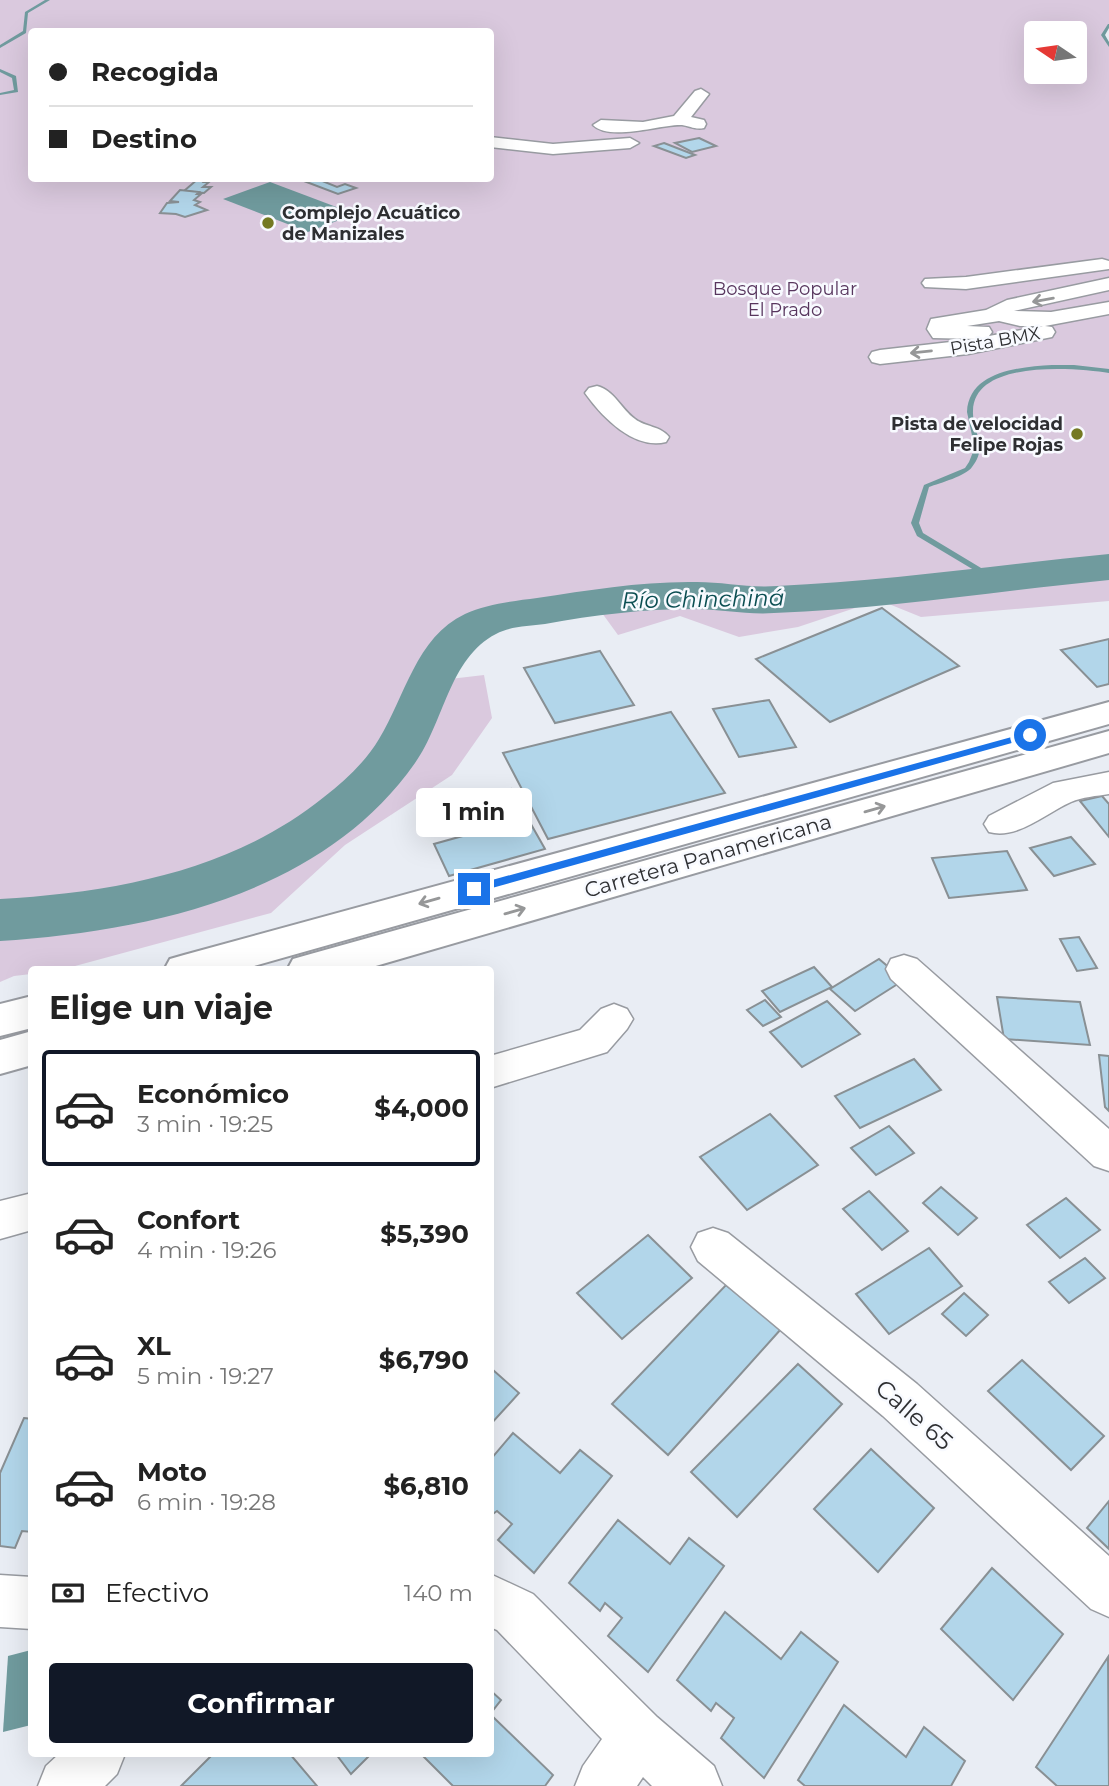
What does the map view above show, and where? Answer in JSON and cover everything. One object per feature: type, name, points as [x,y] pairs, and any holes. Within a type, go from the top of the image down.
[{"type":"highway","name":"Carretera Panamericana","points":[[198,966],[1109,713]]},
{"type":"highway","name":"Carretera Panamericana","points":[[321,966],[1109,742]]},
{"type":"highway","points":[[0,1020],[28,1013]]},
{"type":"highway","points":[[0,1057],[28,1049]]},
{"type":"street","points":[[680,120],[701,94]]},
{"type":"street","points":[[600,125],[647,131],[680,120],[698,124]]},
{"type":"street","points":[[494,131],[598,144]]},
{"type":"street","points":[[494,142],[553,149],[630,143]]},
{"type":"street","points":[[932,284],[967,284],[1106,271]]},
{"type":"street","points":[[944,306],[966,297],[996,295],[1087,272],[1106,271]]},
{"type":"street","name":"Pista BMX","points":[[1102,314],[1029,320],[1007,318],[996,311],[1007,305],[1052,298],[1106,271]]},
{"type":"street","name":"Pista BMX","points":[[1000,314],[939,324],[938,329],[948,335],[971,333],[1102,314]]},
{"type":"street","name":"Pista BMX","points":[[880,357],[968,347],[1102,314]]},
{"type":"street","points":[[597,393],[627,425],[657,437]]},
{"type":"street","points":[[1001,824],[1065,791],[1109,783]]},
{"type":"street","points":[[904,969],[1109,1154]]},
{"type":"street","points":[[494,1071],[593,1041],[614,1019]]},
{"type":"street","points":[[0,1220],[28,1212]]},
{"type":"street","name":"Calle 65","points":[[713,1247],[900,1400],[1109,1591]]},
{"type":"street","points":[[0,1601],[28,1603]]},
{"type":"street","points":[[494,1602],[515,1612],[638,1736],[694,1786]]},
{"type":"street","points":[[603,1786],[638,1736]]},
{"type":"green space","name":"Bosque Popular El Prado","points":[[0,0],[1109,0],[1109,25],[1103,35],[1109,46],[1109,601],[921,617],[879,600],[798,627],[739,637],[680,616],[618,635],[594,602],[481,623],[459,636],[433,681],[484,675],[492,718],[452,775],[345,845],[271,913],[75,966],[28,966],[28,974],[0,982]]},
{"type":"water","points":[[270,182],[355,214],[308,232],[223,199]]},
{"type":"water","points":[[28,1651],[28,1726],[3,1732],[8,1656]]},
{"type":"building","points":[[699,138],[716,146],[692,152],[675,143]]},
{"type":"building","points":[[664,143],[695,155],[686,158],[654,146]]},
{"type":"building","points":[[194,182],[209,182],[203,187],[211,187],[204,193],[184,191]]},
{"type":"building","points":[[306,182],[325,182],[337,187],[345,184],[356,188],[338,194]]},
{"type":"building","points":[[180,190],[199,192],[197,194],[201,194],[194,200],[200,202],[195,205],[207,210],[185,217],[160,213],[167,203],[179,202],[170,201]]},
{"type":"building","points":[[882,608],[959,666],[830,722],[756,659]]},
{"type":"building","points":[[1109,639],[1109,684],[1097,687],[1061,650]]},
{"type":"building","points":[[600,651],[634,705],[555,723],[524,668]]},
{"type":"building","points":[[769,700],[796,747],[739,757],[713,709]]},
{"type":"building","points":[[671,712],[725,793],[548,839],[503,753]]},
{"type":"building","points":[[511,789],[545,849],[449,876],[434,844],[502,825],[486,795]]},
{"type":"building","points":[[1102,796],[1109,804],[1109,837],[1080,801]]},
{"type":"building","points":[[1071,837],[1095,864],[1054,876],[1030,848]]},
{"type":"building","points":[[1007,851],[1027,890],[949,898],[932,858]]},
{"type":"building","points":[[1079,937],[1097,968],[1077,971],[1060,939]]},
{"type":"building","points":[[879,959],[904,980],[855,1011],[830,989]]},
{"type":"building","points":[[814,967],[832,987],[780,1012],[762,991]]},
{"type":"building","points":[[997,997],[1080,1002],[1090,1045],[1004,1039]]},
{"type":"building","points":[[765,1000],[781,1017],[763,1026],[747,1010]]},
{"type":"building","points":[[827,1001],[860,1034],[802,1067],[770,1032]]},
{"type":"building","points":[[1099,1055],[1109,1056],[1109,1111],[1105,1107]]},
{"type":"building","points":[[914,1059],[941,1090],[860,1128],[835,1096]]},
{"type":"building","points":[[770,1114],[818,1165],[747,1210],[700,1157]]},
{"type":"building","points":[[889,1126],[914,1153],[876,1175],[851,1148]]},
{"type":"building","points":[[941,1187],[977,1218],[958,1235],[923,1203]]},
{"type":"building","points":[[869,1191],[908,1231],[882,1250],[843,1209]]},
{"type":"building","points":[[1066,1198],[1100,1230],[1060,1258],[1027,1225]]},
{"type":"building","points":[[648,1235],[692,1278],[622,1339],[577,1293]]},
{"type":"building","points":[[929,1248],[962,1286],[889,1334],[856,1294]]},
{"type":"building","points":[[1085,1258],[1105,1278],[1069,1303],[1049,1282]]},
{"type":"building","points":[[726,1285],[781,1329],[668,1455],[612,1404]]},
{"type":"building","points":[[964,1293],[988,1315],[966,1336],[942,1314]]},
{"type":"building","points":[[1022,1360],[1104,1436],[1071,1470],[988,1391]]},
{"type":"building","points":[[798,1364],[842,1404],[737,1517],[691,1472]]},
{"type":"building","points":[[494,1371],[519,1393],[494,1421]]},
{"type":"building","points":[[24,1418],[28,1418],[28,1532],[22,1531],[15,1548],[0,1546],[0,1473]]},
{"type":"building","points":[[513,1433],[560,1473],[580,1450],[612,1476],[534,1573],[498,1540],[512,1524],[497,1511],[494,1513],[494,1455]]},
{"type":"building","points":[[871,1449],[934,1508],[878,1572],[814,1509]]},
{"type":"building","points":[[1109,1501],[1109,1549],[1087,1528]]},
{"type":"building","points":[[618,1520],[670,1564],[689,1538],[724,1566],[648,1672],[608,1636],[622,1618],[605,1603],[600,1611],[569,1583]]},
{"type":"building","points":[[992,1568],[1063,1634],[1013,1700],[941,1629]]},
{"type":"building","points":[[725,1612],[781,1659],[801,1632],[838,1662],[764,1778],[721,1738],[734,1718],[716,1703],[711,1711],[677,1680]]},
{"type":"building","points":[[1108,1657],[1109,1786],[1057,1786],[1036,1767]]},
{"type":"building","points":[[494,1694],[501,1700],[494,1709]]},
{"type":"building","points":[[844,1705],[906,1757],[924,1727],[965,1761],[951,1786],[805,1786],[798,1780]]},
{"type":"building","points":[[494,1718],[553,1775],[545,1786],[453,1786],[424,1757],[494,1757]]},
{"type":"building","points":[[210,1757],[293,1757],[317,1786],[181,1786]]},
{"type":"building","points":[[338,1757],[368,1757],[351,1774]]},
{"type":"waterway","points":[[0,47],[25,32],[26,13],[48,0]]},
{"type":"waterway","points":[[1109,25],[1103,35],[1109,46]]},
{"type":"waterway","points":[[0,70],[14,77],[16,91],[0,94]]},
{"type":"waterway","points":[[997,580],[920,534],[915,523],[926,486],[968,469],[975,457],[977,445],[970,407],[976,391],[990,380],[1029,368],[1074,367],[1109,371]]},
{"type":"waterway","name":"Río Chinchiná","points":[[0,920],[53,917],[164,897],[220,880],[272,857],[321,828],[363,794],[397,752],[441,663],[465,634],[487,621],[630,598],[697,595],[775,600],[930,589],[1109,567]]},
{"type":"place","name":"Complejo Acuático de Manizales","points":[[268,223]]},
{"type":"place","name":"Pista de velocidad Felipe Rojas","points":[[1077,434]]},
{"type":"route","points":[[474,889],[1030,735]]}]
